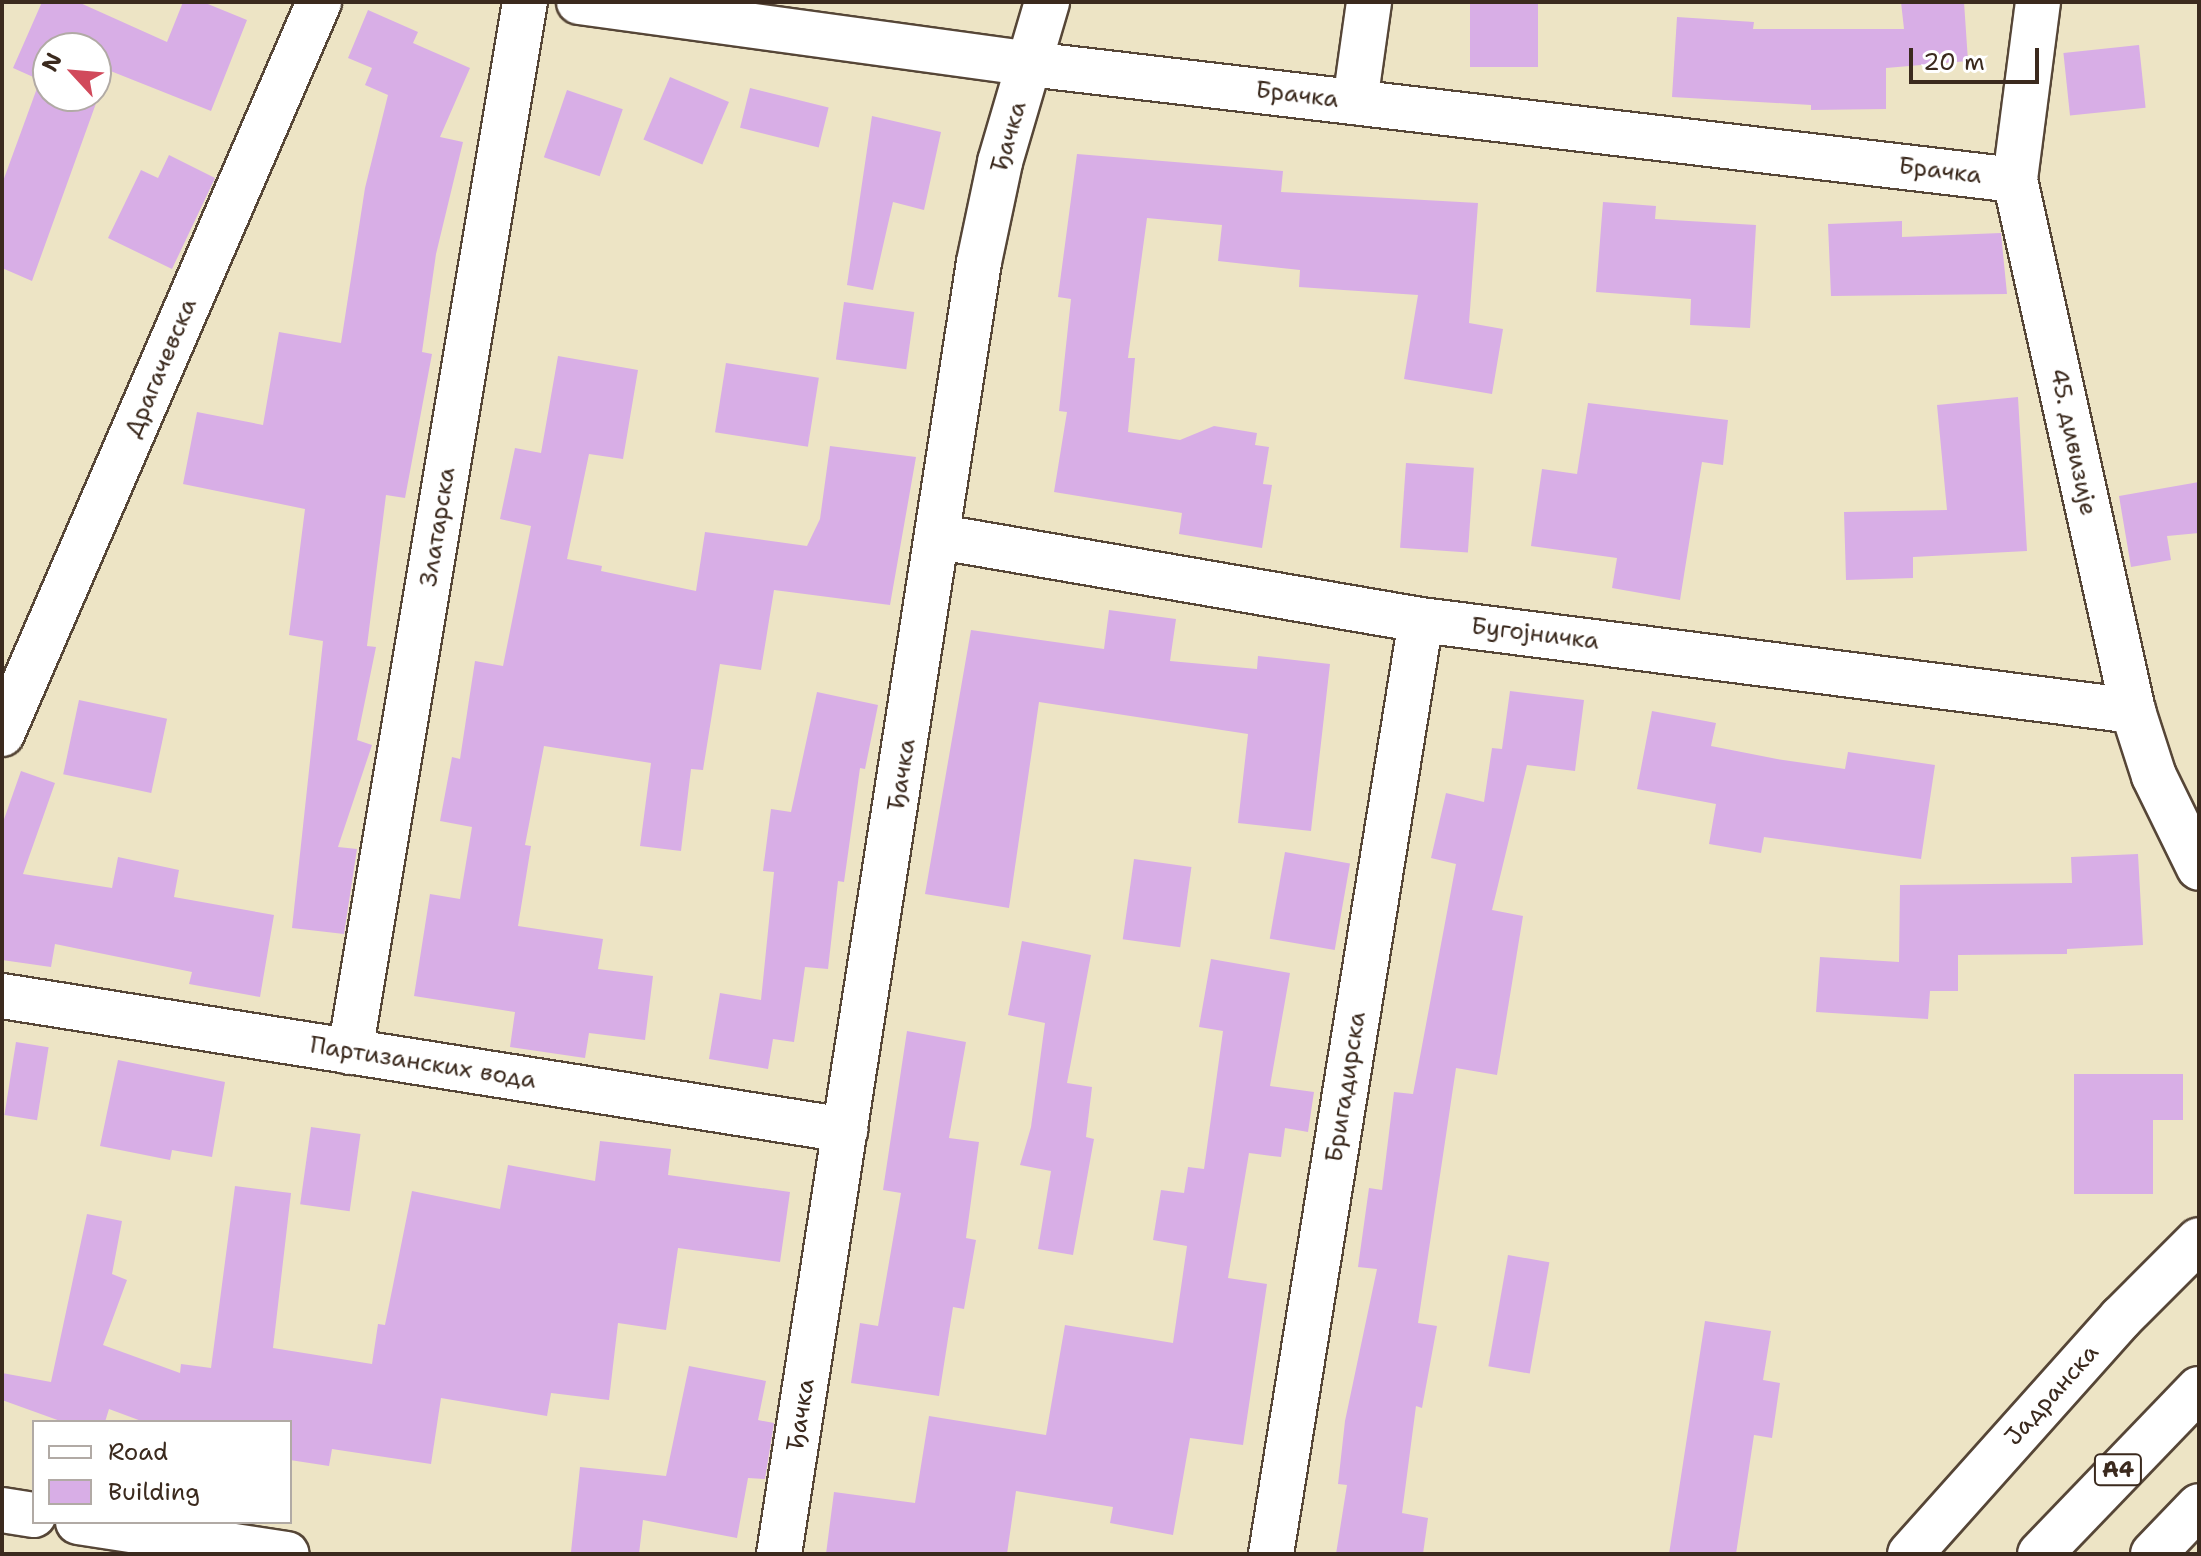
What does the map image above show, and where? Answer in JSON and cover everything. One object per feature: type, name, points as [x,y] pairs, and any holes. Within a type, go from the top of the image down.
[{"type":"main road","name":"Драгачевска","points":[[2,734],[319,2]]},
{"type":"main road","name":"Златарска","points":[[350,1052],[525,2]]},
{"type":"main road","name":"Брачка","points":[[579,2],[1030,64],[2015,180]]},
{"type":"main road","name":"Ђачка","points":[[779,1554],[940,537],[979,262],[1000,162],[1047,2]]},
{"type":"main road","points":[[1355,102],[1369,2]]},
{"type":"main road","name":"45. дивизије","points":[[2038,2],[2015,180],[2133,711],[2154,776],[2199,868]]},
{"type":"main road","name":"Бугојничка","points":[[940,537],[1421,620],[2133,711]]},
{"type":"main road","name":"Бригадирска","points":[[1271,1554],[1421,620]]},
{"type":"main road","name":"Партизанских вода","points":[[2,996],[845,1130]]},
{"type":"main road","name":"Јадранска","points":[[1910,1554],[2121,1318],[2199,1240]]},
{"type":"main road","name":"A4","points":[[2040,1554],[2199,1389]]},
{"type":"main road","points":[[2153,1554],[2199,1506]]},
{"type":"main road","points":[[2,1510],[32,1515]]},
{"type":"main road","points":[[91,1524],[287,1554]]},
{"type":"building","points":[[42,2],[78,2],[167,42],[183,2],[203,2],[247,20],[211,111],[112,72],[112,32],[32,32],[32,76],[13,68]]},
{"type":"building","points":[[1470,2],[1538,2],[1538,67],[1470,67]]},
{"type":"building","points":[[1901,2],[1964,2],[1968,61],[1886,68],[1886,109],[1811,110],[1811,105],[1672,97],[1677,17],[1754,22],[1753,29],[1904,29]]},
{"type":"building","points":[[368,10],[418,32],[413,43],[470,68],[440,137],[463,142],[436,254],[422,352],[432,354],[405,498],[386,495],[367,646],[376,647],[357,740],[372,745],[338,847],[357,849],[344,934],[292,928],[323,641],[289,635],[305,509],[183,484],[197,412],[263,425],[279,332],[341,343],[365,188],[388,95],[365,85],[372,68],[348,58]]},
{"type":"building","points":[[2139,45],[2146,108],[2070,116],[2063,53]]},
{"type":"building","points":[[670,77],[729,102],[702,165],[643,140]]},
{"type":"building","points":[[750,88],[829,108],[819,147],[740,128]]},
{"type":"building","points":[[567,90],[623,109],[600,176],[544,157]]},
{"type":"building","points":[[32,102],[32,112],[93,112],[32,281],[2,268],[2,184]]},
{"type":"building","points":[[872,116],[941,132],[924,210],[893,202],[873,290],[847,285]]},
{"type":"building","points":[[1077,154],[1283,171],[1281,192],[1478,203],[1469,323],[1503,329],[1492,394],[1404,379],[1418,295],[1299,287],[1300,270],[1218,261],[1222,225],[1147,218],[1128,358],[1135,358],[1128,432],[1180,440],[1214,426],[1257,433],[1255,445],[1269,447],[1263,484],[1272,485],[1262,548],[1179,534],[1182,513],[1054,492],[1067,412],[1059,411],[1071,299],[1058,297]]},
{"type":"building","points":[[169,155],[215,178],[172,269],[108,238],[141,170],[158,178]]},
{"type":"building","points":[[1603,202],[1656,206],[1655,219],[1756,225],[1750,328],[1690,325],[1691,299],[1596,292]]},
{"type":"building","points":[[1902,221],[1902,237],[2001,233],[2007,294],[1831,296],[1828,224]]},
{"type":"building","points":[[844,302],[914,312],[906,369],[836,359]]},
{"type":"building","points":[[558,356],[638,370],[623,459],[589,454],[567,559],[602,566],[601,571],[696,591],[705,532],[807,546],[820,519],[830,446],[916,457],[890,605],[774,590],[761,670],[720,664],[703,770],[691,769],[681,851],[640,846],[651,763],[544,746],[525,845],[531,846],[518,926],[603,939],[598,969],[653,976],[645,1040],[589,1033],[585,1058],[510,1047],[515,1012],[414,996],[430,894],[460,899],[472,827],[440,821],[452,757],[460,759],[475,661],[503,666],[531,526],[500,519],[515,448],[541,453]]},
{"type":"building","points":[[726,363],[819,378],[808,447],[715,432]]},
{"type":"building","points":[[2018,397],[2027,551],[1913,557],[1913,578],[1846,580],[1844,512],[1947,510],[1937,405]]},
{"type":"building","points":[[1588,403],[1728,420],[1723,465],[1702,462],[1680,600],[1612,588],[1617,558],[1531,546],[1542,469],[1577,474]]},
{"type":"building","points":[[1406,463],[1474,468],[1468,553],[1400,548]]},
{"type":"building","points":[[2199,482],[2199,533],[2167,536],[2171,560],[2131,567],[2119,496]]},
{"type":"building","points":[[1109,610],[1176,619],[1170,661],[1257,669],[1258,656],[1330,664],[1311,831],[1238,823],[1248,734],[1039,702],[1009,908],[925,894],[971,630],[1104,649]]},
{"type":"building","points":[[1510,691],[1584,700],[1575,771],[1527,765],[1492,910],[1523,916],[1497,1075],[1456,1068],[1418,1323],[1437,1326],[1422,1408],[1416,1406],[1402,1513],[1428,1518],[1423,1554],[1336,1554],[1347,1485],[1338,1484],[1345,1421],[1377,1269],[1358,1267],[1369,1188],[1382,1190],[1394,1092],[1413,1094],[1456,864],[1431,858],[1446,793],[1484,802],[1492,748],[1502,749]]},
{"type":"building","points":[[817,692],[878,705],[865,769],[860,768],[844,882],[838,881],[828,969],[805,967],[794,1042],[773,1039],[768,1069],[709,1059],[720,993],[761,1000],[774,872],[763,871],[771,809],[791,812]]},
{"type":"building","points":[[79,700],[167,719],[151,793],[63,774]]},
{"type":"building","points":[[1652,711],[1716,723],[1711,746],[1777,759],[1845,769],[1848,752],[1935,765],[1921,859],[1764,837],[1761,853],[1709,844],[1716,804],[1637,789]]},
{"type":"building","points":[[21,771],[55,783],[23,874],[112,888],[118,857],[179,870],[174,897],[274,915],[260,997],[189,984],[192,972],[55,944],[51,967],[2,960],[2,825]]},
{"type":"building","points":[[1285,852],[1350,863],[1335,950],[1270,939]]},
{"type":"building","points":[[2138,854],[2143,945],[2067,949],[2067,954],[1958,955],[1958,991],[1930,991],[1928,1019],[1816,1012],[1820,957],[1899,962],[1900,885],[2072,883],[2071,857]]},
{"type":"building","points":[[1134,859],[1191,867],[1180,947],[1123,939]]},
{"type":"building","points":[[1022,941],[1091,955],[1067,1083],[1092,1087],[1086,1137],[1094,1139],[1073,1255],[1038,1249],[1051,1171],[1020,1165],[1031,1127],[1045,1023],[1008,1015]]},
{"type":"building","points":[[1211,959],[1290,973],[1270,1086],[1314,1092],[1308,1132],[1285,1128],[1281,1157],[1249,1153],[1228,1278],[1267,1284],[1243,1445],[1190,1438],[1173,1535],[1110,1523],[1113,1507],[1016,1491],[1007,1554],[826,1554],[834,1492],[915,1503],[929,1416],[1046,1435],[1065,1325],[1173,1343],[1187,1246],[1153,1240],[1161,1190],[1184,1193],[1188,1167],[1204,1169],[1223,1031],[1199,1027]]},
{"type":"building","points":[[907,1031],[966,1042],[949,1138],[979,1142],[966,1238],[976,1240],[964,1309],[953,1307],[939,1396],[851,1383],[860,1323],[878,1326],[901,1193],[883,1190]]},
{"type":"building","points":[[16,1042],[49,1047],[37,1120],[4,1115]]},
{"type":"building","points":[[118,1060],[225,1082],[212,1157],[172,1150],[170,1160],[100,1146]]},
{"type":"building","points":[[2074,1074],[2183,1074],[2183,1120],[2153,1120],[2153,1194],[2074,1194]]},
{"type":"building","points":[[311,1127],[361,1134],[350,1211],[300,1204]]},
{"type":"building","points":[[600,1141],[671,1149],[668,1175],[790,1192],[780,1262],[678,1248],[666,1330],[618,1323],[609,1400],[551,1393],[547,1416],[441,1398],[431,1464],[332,1449],[329,1466],[292,1460],[292,1420],[139,1420],[109,1409],[106,1420],[57,1420],[2,1400],[2,1373],[51,1382],[87,1214],[122,1221],[112,1274],[127,1280],[103,1345],[180,1373],[181,1364],[211,1368],[235,1186],[291,1193],[273,1348],[372,1364],[378,1324],[385,1325],[412,1191],[500,1209],[508,1165],[595,1181]]},
{"type":"building","points":[[1508,1255],[1549,1262],[1530,1374],[1488,1366]]},
{"type":"building","points":[[1705,1321],[1771,1331],[1763,1380],[1780,1383],[1772,1438],[1754,1435],[1736,1554],[1669,1554]]},
{"type":"building","points":[[689,1366],[766,1381],[758,1420],[774,1423],[765,1479],[748,1478],[737,1538],[643,1520],[639,1554],[571,1552],[580,1467],[666,1476]]}]
